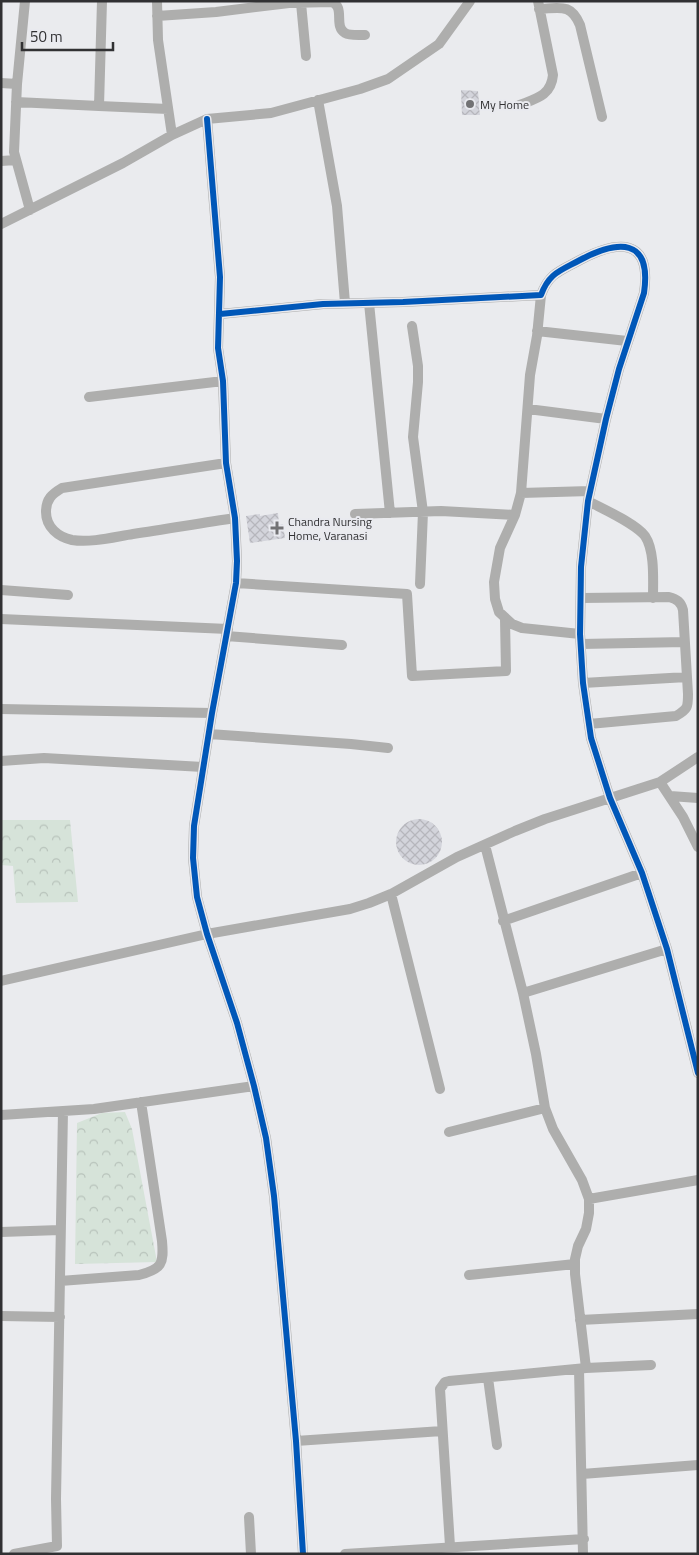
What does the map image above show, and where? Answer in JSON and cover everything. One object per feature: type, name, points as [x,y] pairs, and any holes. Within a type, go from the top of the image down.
[{"type":"street","points":[[24,1],[17,84],[14,152],[30,210]]},
{"type":"street","points":[[99,106],[102,1]]},
{"type":"street","points":[[157,1],[158,40],[172,135]]},
{"type":"street","points":[[1,224],[123,163],[172,135],[207,119],[271,113],[360,89],[388,79],[438,44],[470,1]]},
{"type":"street","points":[[157,16],[216,12],[301,2],[331,2],[335,3],[339,9],[342,30],[350,34],[365,35]]},
{"type":"street","points":[[301,2],[306,56]]},
{"type":"street","points":[[517,106],[548,91],[554,75],[538,5],[563,8],[570,10],[576,16],[580,25],[602,117]]},
{"type":"street","points":[[1,83],[17,84]]},
{"type":"street","points":[[318,100],[337,206],[344,303]]},
{"type":"street","points":[[16,102],[168,109]]},
{"type":"street","points":[[207,119],[220,277],[218,348],[223,381],[226,463],[235,518],[237,561],[236,583],[212,713],[194,826],[193,858],[196,897],[237,1023],[266,1138],[274,1196],[296,1441],[303,1554]]},
{"type":"street","points":[[1,161],[16,160]]},
{"type":"street","points":[[685,642],[581,639],[522,628],[505,619],[499,612],[495,599],[494,582],[500,548],[515,514],[521,493],[530,376],[541,295],[545,284],[554,274],[595,252],[612,247],[624,246],[638,252],[642,259],[646,281],[644,293],[627,341],[606,419],[589,496],[581,567],[581,639],[583,683],[591,738],[610,798],[642,873],[667,949],[698,1074]]},
{"type":"street","points":[[220,314],[323,304],[541,295]]},
{"type":"street","points":[[369,303],[390,513]]},
{"type":"street","points":[[412,326],[418,366],[413,437],[423,512],[420,584]]},
{"type":"street","points":[[537,332],[627,341]]},
{"type":"street","points":[[89,397],[223,381]]},
{"type":"street","points":[[528,409],[606,419]]},
{"type":"street","points":[[226,463],[62,488],[52,494],[47,501],[46,513],[52,530],[72,540],[110,538],[235,518]]},
{"type":"street","points":[[521,493],[589,496],[637,528],[645,537],[649,546],[652,563],[653,598]]},
{"type":"street","points":[[355,514],[468,511],[515,514]]},
{"type":"street","points":[[236,583],[407,594],[412,676],[506,671],[505,619]]},
{"type":"street","points":[[1,590],[68,595]]},
{"type":"street","points":[[581,598],[669,597],[676,599],[681,604],[685,642],[688,706],[684,711],[676,716],[589,724]]},
{"type":"street","points":[[1,618],[227,632],[342,646]]},
{"type":"street","points":[[583,683],[687,676]]},
{"type":"street","points":[[1,709],[212,713]]},
{"type":"street","points":[[209,734],[388,748]]},
{"type":"street","points":[[1,981],[207,934],[369,904],[391,894],[457,857],[545,819],[660,782],[698,757]]},
{"type":"street","points":[[1,760],[44,758],[203,767]]},
{"type":"street","points":[[660,782],[683,817],[698,847]]},
{"type":"street","points":[[670,796],[698,798]]},
{"type":"street","points":[[484,845],[523,993],[546,1108],[553,1129],[582,1180],[589,1199],[586,1229],[578,1246],[575,1264],[583,1369],[583,1554]]},
{"type":"street","points":[[504,921],[642,873]]},
{"type":"street","points":[[391,894],[440,1089]]},
{"type":"street","points":[[523,993],[667,949]]},
{"type":"street","points":[[1,1115],[63,1111],[254,1086]]},
{"type":"street","points":[[60,1281],[139,1276],[159,1267],[162,1262],[162,1241],[141,1102]]},
{"type":"street","points":[[449,1132],[546,1108]]},
{"type":"street","points":[[14,1554],[57,1550],[56,1499],[63,1111]]},
{"type":"street","points":[[589,1199],[698,1180]]},
{"type":"street","points":[[1,1232],[60,1230]]},
{"type":"street","points":[[469,1275],[575,1264]]},
{"type":"street","points":[[580,1320],[698,1314]]},
{"type":"street","points":[[1,1316],[60,1316]]},
{"type":"street","points":[[450,1546],[439,1394],[442,1385],[449,1381],[651,1365]]},
{"type":"street","points":[[488,1378],[497,1445]]},
{"type":"street","points":[[296,1441],[442,1431]]},
{"type":"street","points":[[582,1474],[698,1465]]},
{"type":"street","points":[[249,1517],[251,1554]]},
{"type":"street","points":[[345,1554],[584,1538]]},
{"type":"green space","points":[[1,820],[70,820],[78,902],[16,903],[13,866],[1,865]]},
{"type":"green space","points":[[125,1112],[132,1129],[157,1262],[75,1264],[77,1123],[102,1113]]},
{"type":"building","name":"My Home","points":[[461,90],[478,91],[480,115],[462,115]]},
{"type":"building","points":[[278,513],[279,524],[283,524],[285,538],[250,543],[246,516]]},
{"type":"building","points":[[419,819],[432,823],[438,829],[442,842],[438,855],[432,861],[419,865],[406,861],[400,855],[396,842],[400,829],[406,823]]},
{"type":"cycle path","points":[[207,119],[220,277],[218,348],[223,381],[226,463],[235,518],[237,561],[236,583],[212,713],[194,826],[193,858],[197,897],[207,934],[237,1023],[266,1138],[274,1196],[296,1441],[303,1554]]},
{"type":"cycle path","points":[[220,314],[323,304],[541,295],[548,282],[556,273],[594,253],[619,247],[629,248],[637,253],[643,261],[645,275],[644,293],[619,369],[588,501],[581,567],[580,634],[583,683],[591,738],[610,798],[642,873],[667,949],[698,1073]]},
{"type":"place","name":"My Home","points":[[470,104]]},
{"type":"place","name":"Chandra Nursing Home, Varanasi","points":[[277,528]]}]
